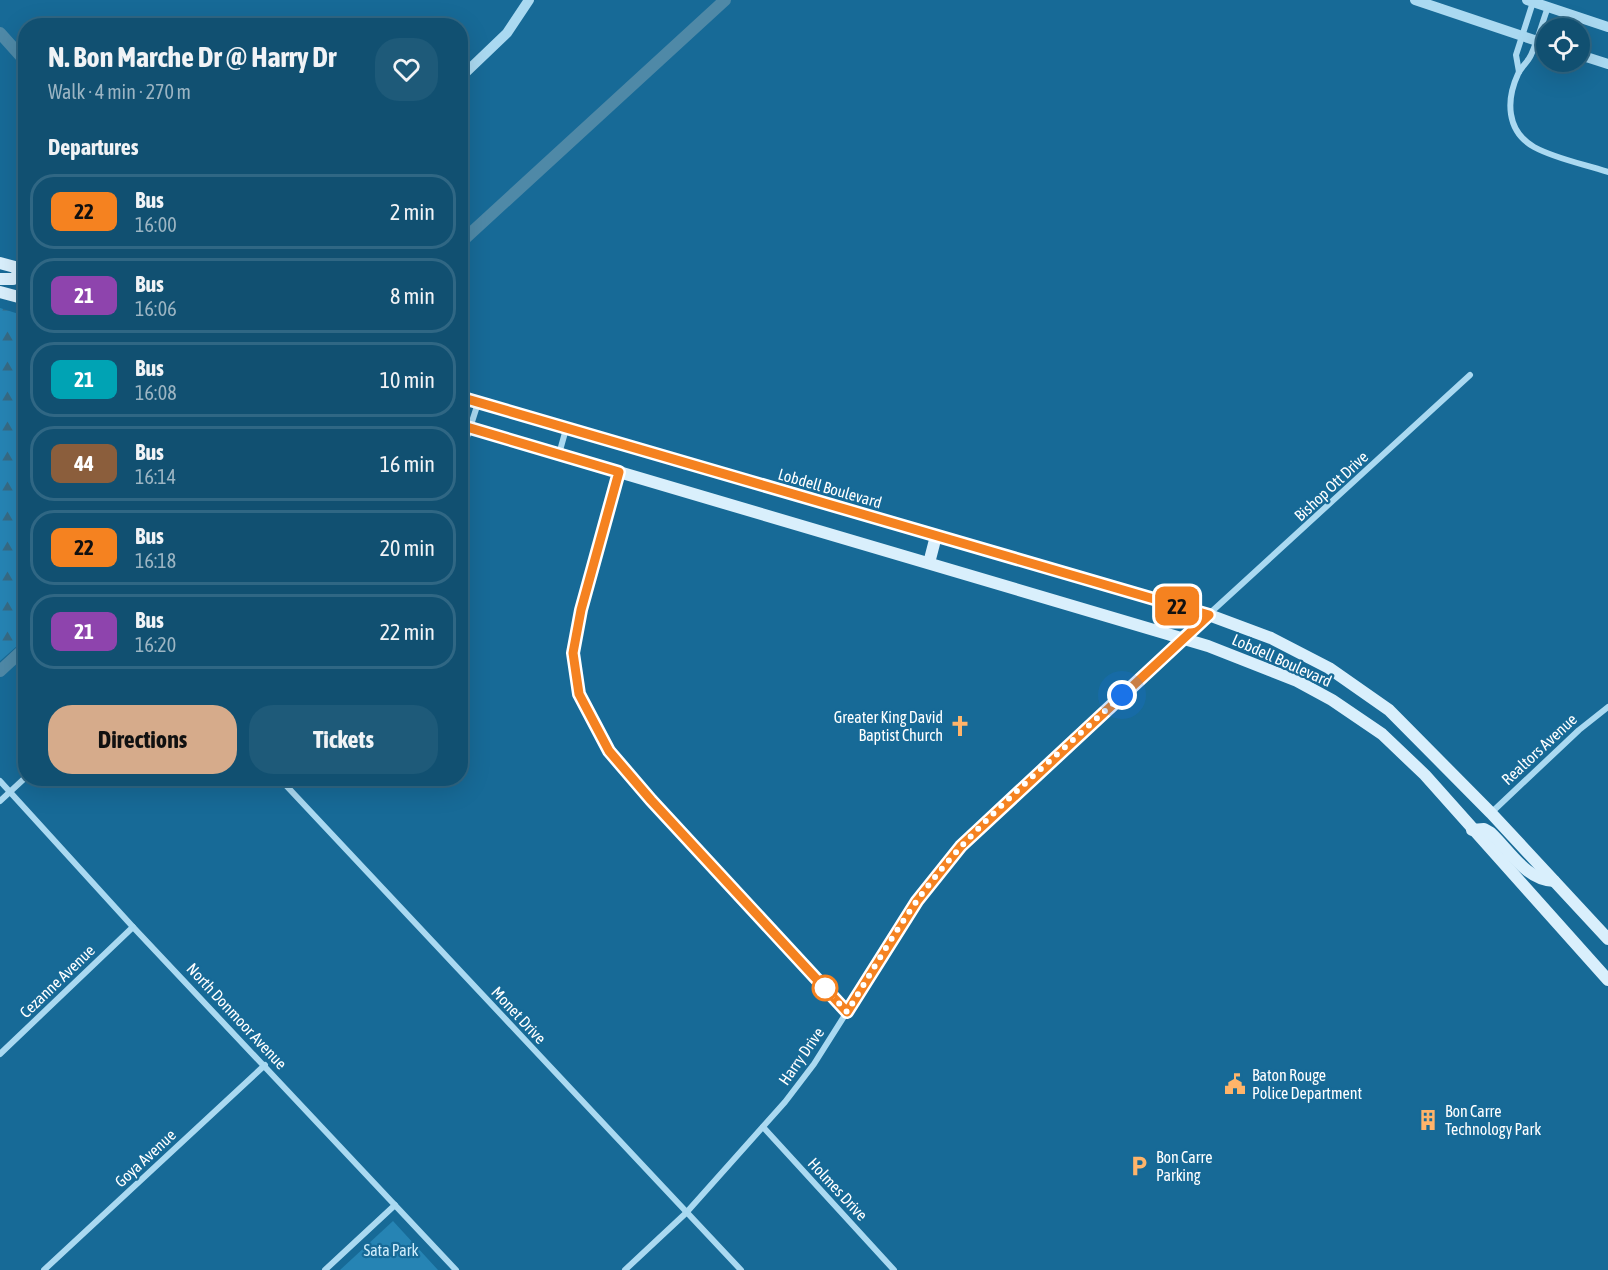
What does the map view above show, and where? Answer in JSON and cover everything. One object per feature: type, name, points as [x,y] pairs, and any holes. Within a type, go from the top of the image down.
[{"type":"main road","points":[[0,263],[18,268]]},
{"type":"main road","points":[[0,279],[13,279],[18,275]]},
{"type":"main road","points":[[0,292],[18,297]]},
{"type":"main road","name":"Lobdell Boulevard","points":[[468,399],[1209,615],[1271,638],[1338,674],[1389,710],[1491,813],[1608,939]]},
{"type":"main road","name":"Lobdell Boulevard","points":[[468,427],[1182,638],[1267,668],[1352,713],[1382,734],[1425,775],[1608,980]]},
{"type":"main road","points":[[928,563],[936,536]]},
{"type":"main road","points":[[1182,638],[1209,615]]},
{"type":"main road","points":[[1472,830],[1491,813]]},
{"type":"main road","points":[[1472,830],[1484,830],[1491,833],[1528,872],[1542,881],[1554,881]]},
{"type":"street","points":[[468,70],[507,33],[529,0]]},
{"type":"street","points":[[1414,0],[1536,40]]},
{"type":"street","points":[[1519,73],[1516,55],[1530,1],[1608,27]]},
{"type":"street","points":[[1546,18],[1548,7]]},
{"type":"street","points":[[1536,48],[1519,73],[1512,94],[1510,116],[1524,140],[1544,151],[1608,172]]},
{"type":"street","points":[[1590,58],[1608,64]]},
{"type":"street","name":"Bishop Ott Drive","points":[[1209,615],[1470,375]]},
{"type":"street","points":[[468,422],[478,402]]},
{"type":"street","points":[[559,454],[566,429]]},
{"type":"street","points":[[619,472],[581,610],[573,653],[579,694],[609,751],[651,800],[847,1012]]},
{"type":"street","name":"Harry Drive","points":[[625,1270],[686,1213],[763,1127],[813,1064],[917,901],[961,846],[1182,638]]},
{"type":"street","name":"Realtors Avenue","points":[[1491,813],[1578,730],[1608,707]]},
{"type":"street","name":"North Donmoor Avenue","points":[[0,781],[133,927],[456,1270]]},
{"type":"street","points":[[0,801],[18,784]]},
{"type":"street","name":"Monet Drive","points":[[286,786],[741,1270]]},
{"type":"street","name":"Cezanne Avenue","points":[[0,1054],[133,927]]},
{"type":"street","name":"Goya Avenue","points":[[44,1270],[265,1065]]},
{"type":"street","name":"Holmes Drive","points":[[763,1127],[894,1270]]},
{"type":"street","points":[[326,1270],[395,1205]]},
{"type":"green space","points":[[0,308],[18,314],[18,645],[0,661]]},
{"type":"green space","name":"Sata Park","points":[[393,1221],[438,1270],[340,1270]]},
{"type":"waterway","points":[[468,236],[725,0]]},
{"type":"waterway","points":[[0,33],[18,53]]},
{"type":"waterway","points":[[0,671],[18,654]]},
{"type":"bus line","name":"22","points":[[468,399],[1209,615],[961,846],[917,901],[847,1012],[651,800],[609,751],[579,694],[573,653],[581,610],[619,472],[468,427]]},
{"type":"place","name":"Greater King David Baptist Church","points":[[960,726]]},
{"type":"place","name":"Baton Rouge Police Department","points":[[1235,1084]]},
{"type":"place","name":"Bon Carre Technology Park","points":[[1428,1120]]},
{"type":"place","name":"Bon Carre Parking","points":[[1139,1166]]},
{"type":"route","points":[[825,988],[821,984],[847,1012],[917,901],[961,846],[1122,695]]}]
